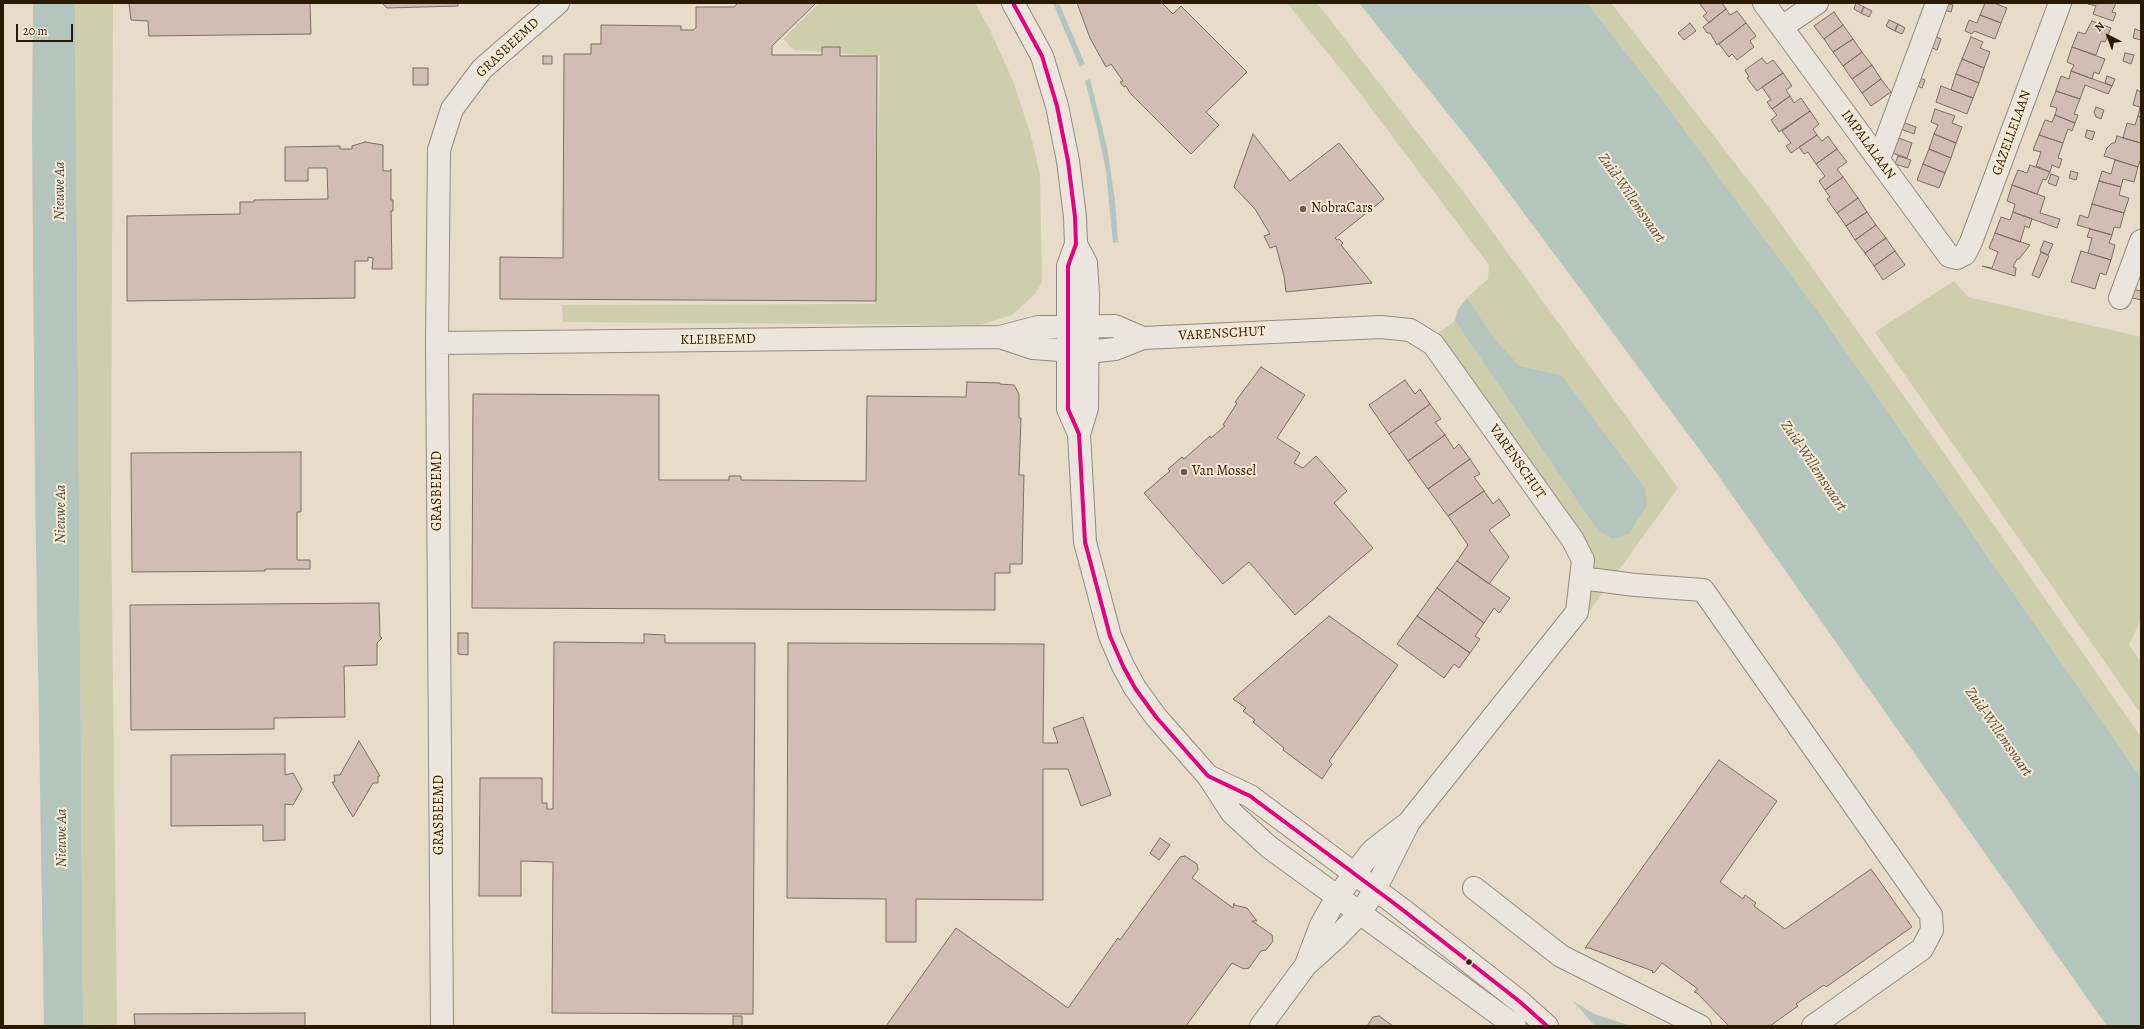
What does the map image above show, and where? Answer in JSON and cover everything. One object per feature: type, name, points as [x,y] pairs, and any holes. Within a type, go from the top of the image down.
[{"type":"street","name":"GRASBEEMD","points":[[442,1026],[437,342],[438,150],[452,109],[482,69],[558,3]]},
{"type":"street","points":[[1013,3],[1042,56],[1057,106],[1074,209],[1076,244],[1068,266],[1078,328],[1078,352],[1087,408],[1079,434],[1085,542],[1110,636],[1123,666],[1135,688],[1156,717],[1208,776],[1232,813],[1269,847],[1515,1026]]},
{"type":"street","name":"IMPALALAAN","points":[[1764,3],[1949,256],[1957,258]]},
{"type":"street","points":[[1782,27],[1817,3]]},
{"type":"street","points":[[1879,159],[1937,3]]},
{"type":"street","name":"GAZELLELAAN","points":[[1957,258],[1965,254],[1971,242],[2060,3]]},
{"type":"street","points":[[2120,298],[2141,241]]},
{"type":"street","name":"VARENSCHUT","points":[[1078,328],[1115,326],[1143,338]]},
{"type":"street","name":"KLEIBEEMD","points":[[437,342],[1000,337],[1033,327],[1078,328]]},
{"type":"street","name":"VARENSCHUT","points":[[1078,352],[1115,349],[1143,338],[1381,327],[1410,330],[1433,344],[1573,540],[1583,560],[1577,612],[1409,822],[1375,890],[1360,913],[1337,937],[1306,965]]},
{"type":"street","name":"KLEIBEEMD","points":[[1000,337],[1033,348],[1078,352]]},
{"type":"street","points":[[1581,578],[1635,585],[1703,590],[1931,915],[1932,930],[1922,949],[1813,1026]]},
{"type":"street","points":[[1208,776],[1250,796],[1519,1001],[1547,1026]]},
{"type":"street","name":"VARENSCHUT","points":[[1306,965],[1321,925],[1337,897],[1372,851],[1409,822]]},
{"type":"street","points":[[1474,888],[1561,956],[1700,1026]]},
{"type":"street","points":[[1261,1026],[1306,965]]},
{"type":"green space","points":[[75,3],[113,3],[111,515],[117,1026],[83,1026]]},
{"type":"green space","points":[[819,3],[975,3],[990,30],[1013,81],[1031,136],[1040,175],[1042,282],[1035,294],[1012,315],[980,325],[563,322],[562,305],[875,304],[880,56],[794,50],[783,39]]},
{"type":"green space","points":[[1287,3],[1317,3],[1465,194],[1678,488],[1585,617],[1591,560],[1589,545],[1437,334],[1455,321],[1598,531],[1561,375],[1520,366],[1497,342],[1467,298],[1488,279],[1489,265],[1356,88]]},
{"type":"green space","points":[[1587,3],[1611,3],[1768,206],[1923,423],[2141,737],[2141,778],[1822,317],[1649,82]]},
{"type":"green space","points":[[1954,281],[1968,297],[2141,337],[2141,619],[2129,645],[2141,662],[2141,714],[1875,332]]},
{"type":"water","name":"Nieuwe Aa","points":[[33,3],[75,3],[83,1026],[44,1026],[35,487],[32,130]]},
{"type":"water","points":[[1053,3],[1059,3],[1085,64],[1080,67]]},
{"type":"water","name":"Zuid-Willemsvaart","points":[[1359,3],[1587,3],[1649,82],[1822,317],[2141,778],[2141,1026],[2107,1026],[1705,457],[1477,150]]},
{"type":"water","points":[[1090,79],[1107,147],[1115,200],[1118,242],[1113,243],[1106,171],[1097,127],[1085,81]]},
{"type":"water","points":[[1467,298],[1497,342],[1520,366],[1561,375],[1645,488],[1647,505],[1629,534],[1613,539],[1598,531],[1455,321],[1457,311]]},
{"type":"water","points":[[1573,1001],[1594,1014],[1631,1026],[1595,1026]]},
{"type":"building","points":[[129,3],[310,3],[311,34],[149,36],[148,21],[131,20]]},
{"type":"building","points":[[382,3],[458,3],[458,6],[387,8]]},
{"type":"building","points":[[738,3],[816,3],[772,46],[772,55],[822,55],[822,47],[840,47],[840,56],[877,56],[876,301],[500,299],[500,257],[563,258],[564,54],[591,54],[591,44],[601,44],[601,25],[681,26],[681,30],[693,30],[696,28],[696,7],[734,7]]},
{"type":"building","points":[[1077,3],[1162,3],[1173,14],[1181,6],[1247,72],[1206,112],[1219,125],[1191,154],[1130,93],[1126,86],[1124,87],[1120,82],[1123,81],[1111,64],[1106,67],[1090,38]]},
{"type":"building","points":[[1699,3],[1722,3],[1726,9],[1709,23],[1703,16],[1707,13]]},
{"type":"building","points":[[1856,3],[1864,7],[1861,13],[1854,9]]},
{"type":"building","points":[[1946,3],[1953,5],[1951,12],[1944,10]]},
{"type":"building","points":[[1985,3],[1994,3],[2007,8],[2001,23],[1980,15]]},
{"type":"building","points":[[2116,3],[2112,12],[2116,13],[2113,21],[2093,14],[2096,6],[2088,4]]},
{"type":"building","points":[[1864,7],[1872,11],[1869,17],[1861,13]]},
{"type":"building","points":[[1726,9],[1730,15],[1737,11],[1746,23],[1717,45],[1710,33],[1707,33],[1703,27]]},
{"type":"building","points":[[1834,12],[1843,25],[1824,39],[1814,26]]},
{"type":"building","points":[[1980,15],[2001,23],[1995,39],[1974,31],[1972,34],[1965,31],[1969,20],[1977,23]]},
{"type":"building","points":[[1889,20],[1898,24],[1895,31],[1886,26]]},
{"type":"building","points":[[2092,21],[2111,28],[2105,42],[2101,41],[2096,55],[2072,47],[2078,32],[2085,34]]},
{"type":"building","points":[[1690,23],[1696,31],[1684,40],[1678,33]]},
{"type":"building","points":[[1746,23],[1756,36],[1750,41],[1754,47],[1737,60],[1732,54],[1729,57],[1719,44]]},
{"type":"building","points":[[1898,24],[1905,28],[1902,34],[1895,31]]},
{"type":"building","points":[[1843,25],[1853,39],[1833,52],[1824,39]]},
{"type":"building","points":[[2135,29],[2141,31],[2141,40],[2133,38]]},
{"type":"building","points":[[1934,36],[1941,39],[1937,50],[1930,47]]},
{"type":"building","points":[[1971,37],[1983,42],[1980,48],[1990,52],[1984,68],[1962,59]]},
{"type":"building","points":[[1853,39],[1862,52],[1843,66],[1833,52]]},
{"type":"building","points":[[2072,47],[2105,59],[2099,74],[2094,72],[2092,79],[2071,71],[2074,65],[2067,62]]},
{"type":"building","points":[[1862,52],[1872,65],[1852,79],[1843,66]]},
{"type":"building","points":[[2125,53],[2134,55],[2131,64],[2123,61]]},
{"type":"building","points":[[543,56],[552,56],[552,64],[543,64]]},
{"type":"building","points":[[1762,58],[1767,64],[1773,60],[1783,73],[1757,91],[1747,78],[1749,77],[1745,70]]},
{"type":"building","points":[[1962,59],[1984,68],[1979,83],[1956,74]]},
{"type":"building","points":[[1872,65],[1881,79],[1862,93],[1852,79]]},
{"type":"building","points":[[413,68],[428,68],[428,85],[413,85]]},
{"type":"building","points":[[2071,71],[2112,86],[2108,94],[2085,85],[2080,99],[2056,91],[2061,76],[2069,79]]},
{"type":"building","points":[[1783,73],[1792,86],[1786,90],[1790,96],[1772,109],[1767,102],[1771,100],[1762,87]]},
{"type":"building","points":[[1956,74],[1979,83],[1973,98],[1951,90]]},
{"type":"building","points":[[2107,76],[2115,79],[2112,86],[2105,83]]},
{"type":"building","points":[[1918,77],[1925,80],[1922,88],[1915,85]]},
{"type":"building","points":[[1881,79],[1891,92],[1871,106],[1862,93]]},
{"type":"building","points":[[1941,86],[1973,98],[1967,114],[1936,102]]},
{"type":"building","points":[[2137,90],[2141,92],[2141,117],[2138,116],[2140,107],[2133,105]]},
{"type":"building","points":[[2056,91],[2080,99],[2074,114],[2078,115],[2075,123],[2055,115],[2057,108],[2050,106]]},
{"type":"building","points":[[1790,96],[1794,103],[1801,98],[1810,111],[1779,132],[1771,120],[1777,115],[1772,109]]},
{"type":"building","points":[[2096,107],[2104,110],[2101,119],[2096,117],[2094,112]]},
{"type":"building","points":[[1935,109],[1955,116],[1952,123],[1962,127],[1956,143],[1934,134],[1938,125],[1931,122]]},
{"type":"building","points":[[1810,111],[1819,124],[1813,129],[1817,135],[1791,153],[1786,146],[1791,143],[1782,131]]},
{"type":"building","points":[[2055,115],[2075,123],[2072,131],[2068,129],[2063,143],[2039,135],[2045,120],[2052,122]]},
{"type":"building","points":[[2138,116],[2141,117],[2141,143],[2123,138],[2127,123],[2135,125]]},
{"type":"building","points":[[1902,122],[1916,127],[1914,134],[1901,129]]},
{"type":"building","points":[[2087,130],[2095,132],[2092,140],[2085,137]]},
{"type":"building","points":[[1253,134],[1290,181],[1339,143],[1384,199],[1335,238],[1337,240],[1339,239],[1343,243],[1341,245],[1372,283],[1286,292],[1284,276],[1276,246],[1270,248],[1264,236],[1270,234],[1255,209],[1234,187]]},
{"type":"building","points":[[1934,134],[1956,143],[1951,158],[1929,149]]},
{"type":"building","points":[[1817,135],[1822,141],[1828,136],[1837,149],[1816,164],[1808,152],[1804,154],[1799,147]]},
{"type":"building","points":[[2039,135],[2063,143],[2058,158],[2062,159],[2059,168],[2052,165],[2050,172],[2036,166],[2041,152],[2033,150]]},
{"type":"building","points":[[2117,136],[2141,143],[2141,158],[2138,167],[2104,156],[2107,148],[2112,143],[2115,143]]},
{"type":"building","points":[[1896,137],[1912,143],[1907,158],[1892,153]]},
{"type":"building","points":[[365,142],[383,145],[383,171],[390,171],[391,169],[391,200],[393,200],[393,211],[391,211],[392,269],[372,269],[373,258],[368,257],[368,261],[355,261],[355,298],[127,301],[127,216],[240,214],[240,202],[254,202],[254,200],[328,199],[327,168],[308,168],[308,181],[285,181],[285,147],[340,146],[340,149],[352,149],[352,146]]},
{"type":"building","points":[[1837,149],[1847,162],[1837,169],[1843,177],[1825,190],[1819,181],[1825,176],[1816,164]]},
{"type":"building","points":[[1929,149],[1951,158],[1945,173],[1923,164]]},
{"type":"building","points":[[1898,156],[1911,160],[1908,168],[1895,164]]},
{"type":"building","points":[[2115,160],[2138,167],[2134,182],[2123,179],[2121,187],[2099,181],[2102,171],[2111,174]]},
{"type":"building","points":[[1923,164],[1945,173],[1939,188],[1917,180]]},
{"type":"building","points":[[2030,165],[2050,172],[2046,180],[2043,179],[2037,194],[2012,185],[2018,170],[2027,173]]},
{"type":"building","points":[[2071,171],[2078,173],[2076,180],[2069,178]]},
{"type":"building","points":[[2051,174],[2059,177],[2056,186],[2048,183]]},
{"type":"building","points":[[1843,177],[1858,198],[1837,213],[1827,199],[1830,197],[1825,190]]},
{"type":"building","points":[[2099,181],[2121,187],[2119,195],[2129,198],[2124,213],[2092,204]]},
{"type":"building","points":[[2012,185],[2045,197],[2040,213],[2060,219],[2057,228],[2013,212],[2015,204],[2007,201]]},
{"type":"building","points":[[1858,198],[1867,212],[1846,226],[1837,213]]},
{"type":"building","points":[[2092,204],[2124,213],[2120,228],[2114,227],[2112,235],[2077,225],[2080,215],[2088,218]]},
{"type":"building","points":[[1867,212],[1876,225],[1855,240],[1846,226]]},
{"type":"building","points":[[2013,212],[2032,219],[2029,228],[2025,226],[2020,242],[1995,233],[2001,217],[2010,220]]},
{"type":"building","points":[[1876,225],[1886,238],[1865,253],[1855,240]]},
{"type":"building","points":[[2090,229],[2112,235],[2109,243],[2115,245],[2111,260],[2088,253],[2092,238],[2087,237]]},
{"type":"building","points":[[1995,233],[2030,245],[2019,259],[2017,259],[2013,267],[2016,268],[2015,276],[1982,266],[1992,268],[1998,252],[1989,248]]},
{"type":"building","points":[[1886,238],[1895,251],[1874,266],[1865,253]]},
{"type":"building","points":[[2044,241],[2053,244],[2048,255],[2040,251]]},
{"type":"building","points":[[1895,251],[1905,265],[1883,280],[1874,266]]},
{"type":"building","points":[[2081,251],[2111,260],[2106,275],[2100,273],[2095,289],[2071,282]]},
{"type":"building","points":[[2041,252],[2049,256],[2039,278],[2032,275]]},
{"type":"building","points":[[2132,289],[2141,291],[2141,300],[2129,297]]},
{"type":"building","points":[[1261,367],[1305,395],[1277,438],[1300,453],[1294,463],[1303,468],[1316,456],[1347,491],[1334,503],[1373,548],[1295,615],[1249,562],[1223,584],[1144,493],[1170,471],[1168,469],[1182,457],[1184,459],[1210,436],[1211,438],[1225,426],[1223,425],[1237,403],[1235,402]]},
{"type":"building","points":[[1405,380],[1415,394],[1420,389],[1430,404],[1389,434],[1369,405]]},
{"type":"building","points":[[967,382],[1014,385],[1019,394],[1019,418],[1021,418],[1019,475],[1024,475],[1022,564],[1010,564],[1010,573],[995,573],[995,610],[472,608],[473,394],[659,395],[659,480],[729,480],[729,476],[741,476],[741,480],[866,481],[867,396],[966,397]]},
{"type":"building","points":[[1430,404],[1441,419],[1435,422],[1445,435],[1408,461],[1389,434]]},
{"type":"building","points":[[1445,435],[1454,449],[1459,444],[1470,459],[1428,489],[1408,461]]},
{"type":"building","points":[[301,452],[301,512],[297,512],[297,560],[310,560],[310,569],[265,569],[265,571],[132,572],[131,453]]},
{"type":"building","points":[[1470,459],[1480,474],[1474,477],[1484,491],[1448,516],[1428,489]]},
{"type":"building","points":[[1484,491],[1493,504],[1499,499],[1510,515],[1489,530],[1509,557],[1489,584],[1457,561],[1468,545],[1448,516]]},
{"type":"building","points":[[1457,561],[1510,598],[1499,613],[1494,608],[1484,623],[1437,588]]},
{"type":"building","points":[[1437,588],[1484,623],[1475,636],[1480,639],[1470,653],[1417,616]]},
{"type":"building","points":[[379,603],[380,637],[382,638],[377,643],[377,665],[344,666],[345,717],[274,718],[274,729],[131,730],[130,605]]},
{"type":"building","points":[[1329,616],[1398,665],[1329,761],[1332,764],[1322,779],[1283,750],[1284,748],[1253,722],[1255,720],[1243,711],[1246,708],[1233,699]]},
{"type":"building","points":[[1417,616],[1470,653],[1459,668],[1454,664],[1444,678],[1397,644]]},
{"type":"building","points":[[458,633],[468,633],[468,655],[458,654]]},
{"type":"building","points":[[644,634],[665,635],[665,643],[755,643],[753,1014],[552,1013],[553,862],[521,861],[521,896],[479,896],[480,778],[542,778],[542,803],[547,803],[547,809],[553,809],[554,642],[644,643]]},
{"type":"building","points":[[788,643],[1044,644],[1043,743],[1058,743],[1053,728],[1083,717],[1111,795],[1081,806],[1068,769],[1043,769],[1043,900],[916,899],[916,942],[886,942],[886,899],[787,898]]},
{"type":"building","points":[[359,741],[380,776],[378,776],[378,783],[373,783],[353,817],[332,782],[335,782],[334,775],[340,775]]},
{"type":"building","points":[[285,754],[285,775],[293,773],[302,789],[293,805],[285,804],[285,840],[263,841],[263,825],[171,826],[171,755]]},
{"type":"building","points":[[1719,760],[1777,801],[1720,882],[1743,899],[1745,895],[1756,903],[1754,906],[1785,929],[1871,869],[1912,927],[1826,987],[1824,985],[1796,1004],[1798,1006],[1770,1026],[1729,1026],[1697,993],[1694,992],[1698,989],[1662,963],[1654,973],[1652,972],[1653,971],[1589,948],[1585,948]]},
{"type":"building","points":[[1160,838],[1170,845],[1159,860],[1150,853]]},
{"type":"building","points":[[1185,856],[1197,864],[1198,870],[1192,878],[1233,908],[1234,903],[1234,905],[1247,908],[1257,921],[1252,921],[1272,935],[1273,941],[1266,950],[1261,951],[1249,968],[1244,969],[1232,963],[1186,1026],[886,1026],[956,928],[1068,1008],[1118,938],[1120,940],[1180,857]]},
{"type":"building","points":[[305,1013],[305,1026],[135,1026],[134,1014]]},
{"type":"building","points":[[733,1016],[742,1016],[742,1026],[733,1026]]},
{"type":"building","points":[[1379,1016],[1393,1026],[1367,1026],[1373,1017]]},
{"type":"transit line","points":[[1013,3],[1042,56],[1057,106],[1068,161],[1075,217],[1076,244],[1068,266],[1068,409],[1079,434],[1085,542],[1110,636],[1123,666],[1135,688],[1156,717],[1208,776],[1250,796],[1399,907],[1519,1001],[1547,1026]]},
{"type":"place","name":"NobraCars","points":[[1303,209]]},
{"type":"place","name":"Van Mossel","points":[[1184,472]]}]
